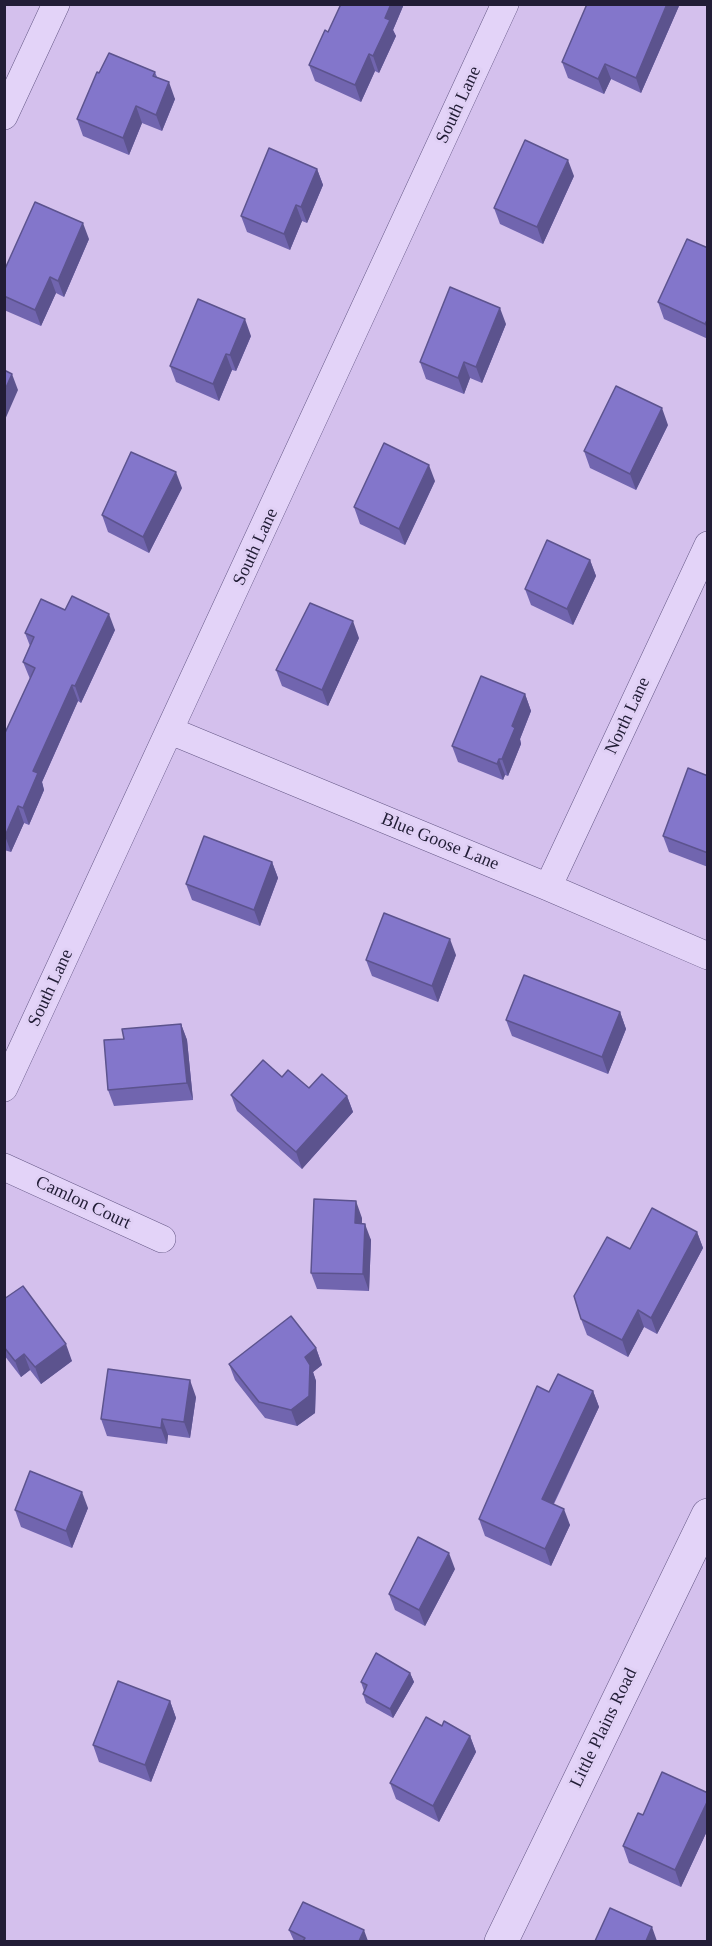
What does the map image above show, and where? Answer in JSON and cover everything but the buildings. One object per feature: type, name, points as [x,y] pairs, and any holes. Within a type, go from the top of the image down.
[{"type":"street","points":[[4,116],[56,4]]},
{"type":"street","name":"South Lane","points":[[4,1088],[171,731],[505,4]]},
{"type":"street","name":"North Lane","points":[[548,887],[708,545]]},
{"type":"street","name":"Blue Goose Lane","points":[[171,731],[548,887],[708,956]]},
{"type":"street","name":"Camlon Court","points":[[4,1167],[162,1239]]},
{"type":"street","name":"Little Plains Road","points":[[501,1941],[708,1515]]}]
